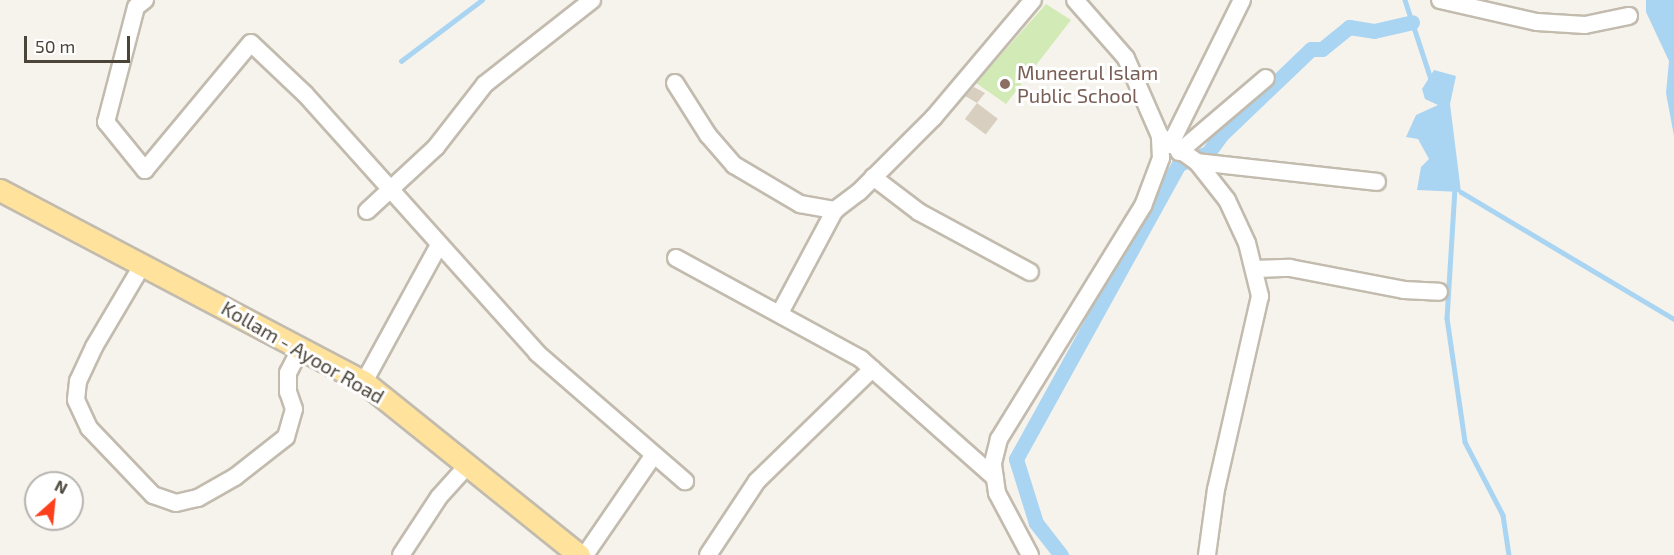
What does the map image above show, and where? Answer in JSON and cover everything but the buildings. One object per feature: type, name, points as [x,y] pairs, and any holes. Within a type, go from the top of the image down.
[{"type":"main road","name":"Kollam - Ayoor Road","points":[[0,190],[364,382],[405,411],[466,467],[579,555]]},
{"type":"street","points":[[146,0],[136,7],[106,122],[145,170],[251,43],[305,94],[438,247],[537,353],[653,456],[685,481]]},
{"type":"street","points":[[366,211],[388,187],[436,147],[470,100],[506,66],[592,0]]},
{"type":"street","points":[[781,311],[835,210],[873,177],[934,117],[1033,0]]},
{"type":"street","points":[[1075,0],[1126,58],[1181,152],[1227,200],[1255,269],[1260,296],[1257,319],[1216,489],[1207,555]]},
{"type":"street","points":[[1181,152],[1242,0]]},
{"type":"street","points":[[1440,0],[1537,22],[1586,25],[1629,16]]},
{"type":"street","points":[[1030,555],[997,493],[995,478],[999,439],[1013,411],[1143,206],[1157,175],[1266,78]]},
{"type":"street","points":[[675,83],[708,135],[734,165],[800,204],[835,210]]},
{"type":"street","points":[[1181,152],[1377,182]]},
{"type":"street","points":[[873,177],[919,212],[1030,272]]},
{"type":"street","points":[[364,382],[438,247]]},
{"type":"street","points":[[676,258],[781,311],[872,369],[995,478]]},
{"type":"street","points":[[143,264],[94,348],[78,381],[76,400],[88,428],[153,495],[176,503],[198,498],[235,477],[286,437],[294,409],[288,392],[288,373],[301,347]]},
{"type":"street","points":[[1255,269],[1290,268],[1404,290],[1439,292]]},
{"type":"street","points":[[708,555],[757,481],[872,369]]},
{"type":"street","points":[[585,555],[653,456]]},
{"type":"street","points":[[401,555],[440,496],[466,467]]},
{"type":"green space","points":[[1046,4],[1071,20],[1006,104],[976,83]]},
{"type":"water","points":[[1646,0],[1674,0],[1674,136],[1666,93],[1669,61],[1646,12]]},
{"type":"water","points":[[1434,70],[1456,76],[1450,104],[1461,192],[1417,190],[1421,167],[1429,159],[1418,139],[1406,137],[1416,115],[1438,105],[1425,99],[1422,89]]},
{"type":"waterway","points":[[401,61],[482,0]]},
{"type":"waterway","points":[[1405,0],[1431,79]]},
{"type":"waterway","points":[[1061,555],[1036,523],[1016,459],[1179,164],[1208,153],[1222,134],[1311,49],[1322,49],[1349,27],[1374,31],[1412,22]]},
{"type":"waterway","points":[[1455,188],[1447,318],[1465,442],[1503,515],[1509,555]]},
{"type":"waterway","points":[[1461,192],[1674,319]]},
{"type":"place","name":"Muneerul Islam Public School","points":[[1005,84]]}]
